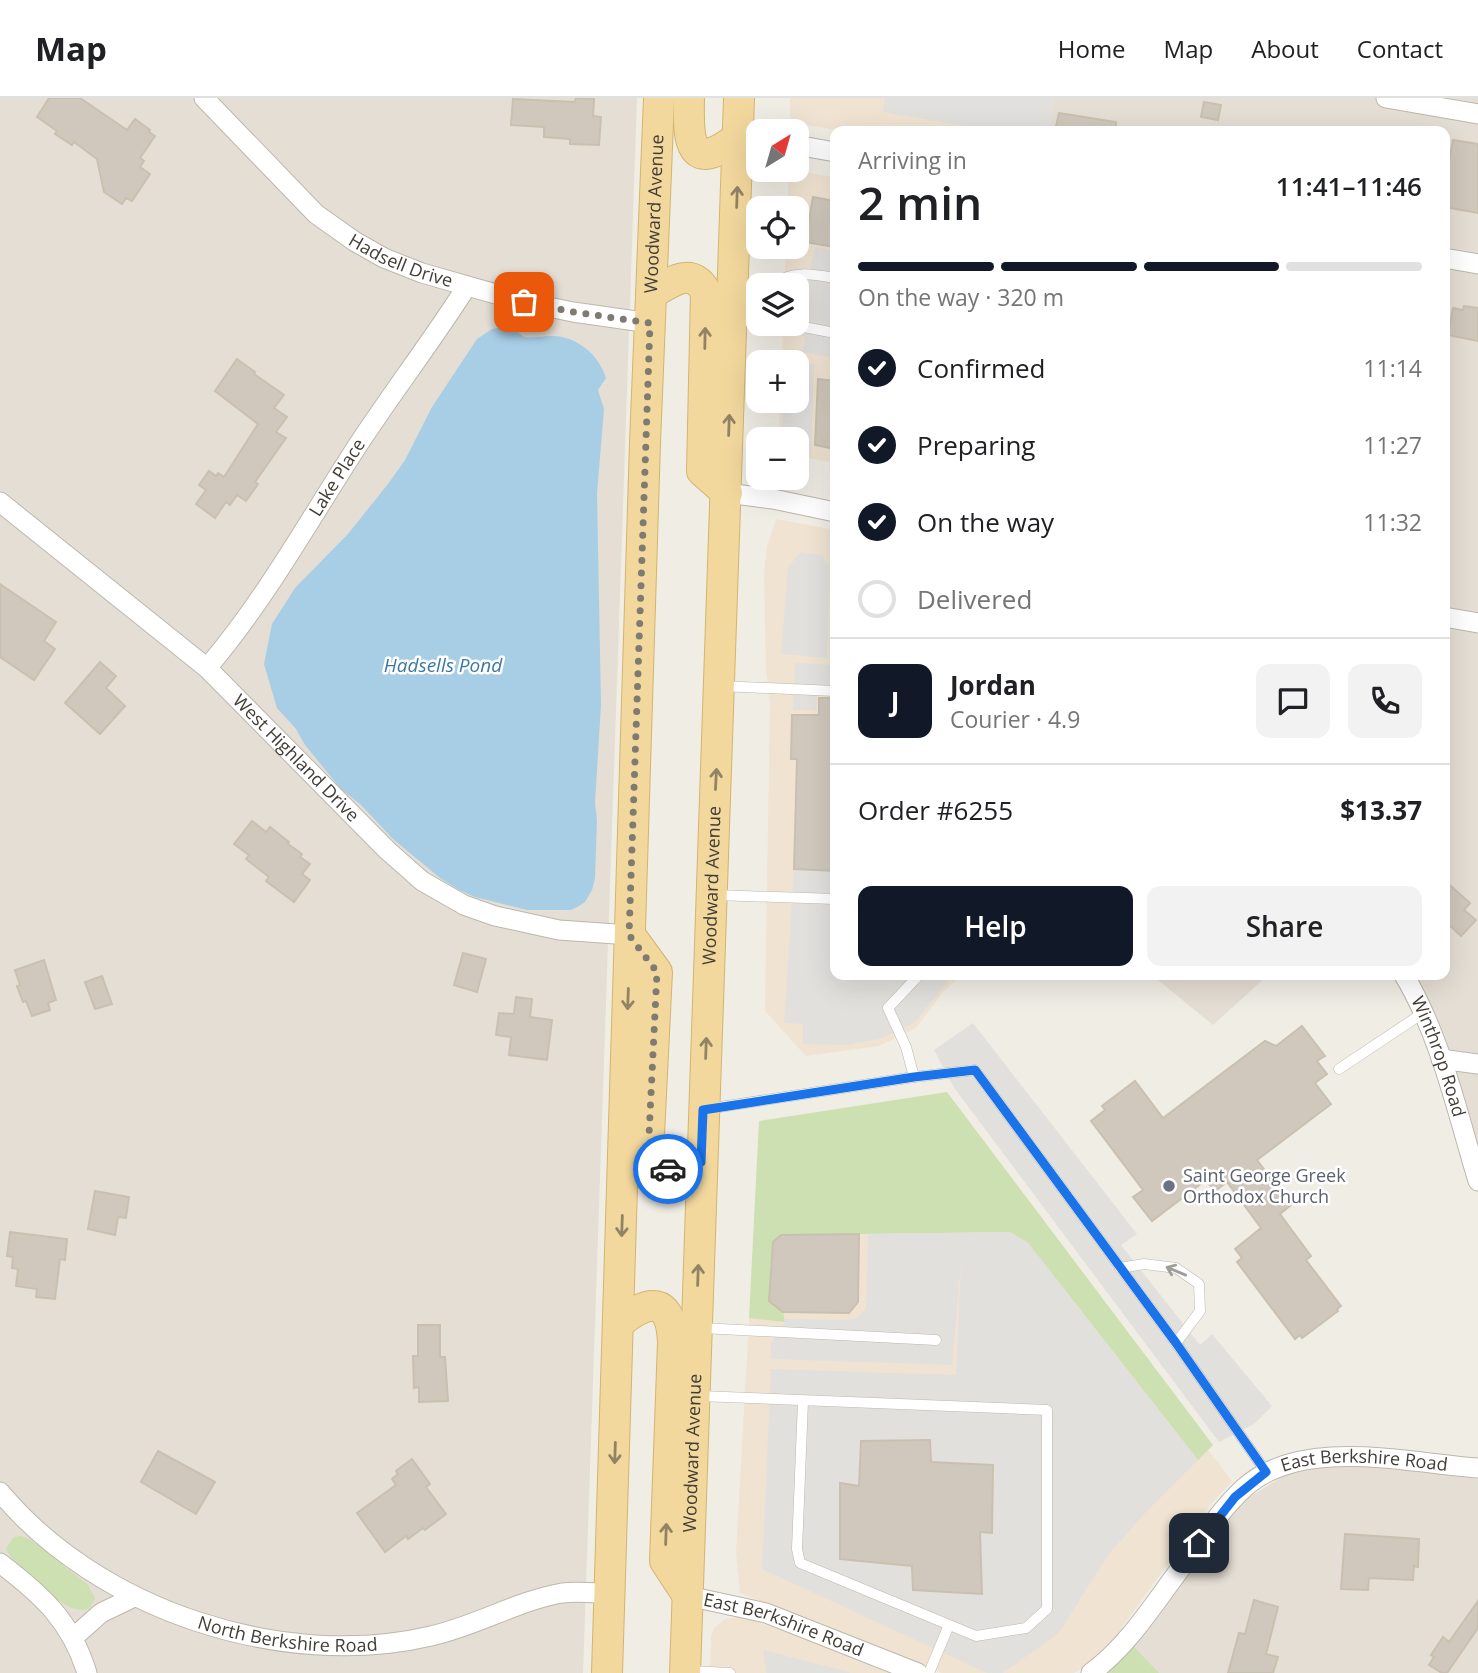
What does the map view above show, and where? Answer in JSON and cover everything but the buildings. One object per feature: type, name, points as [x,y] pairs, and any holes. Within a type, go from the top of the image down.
[{"type":"main road","name":"Woodward Avenue","points":[[607,1673],[629,935],[659,98]]},
{"type":"main road","points":[[689,98],[688,127],[691,143],[699,152],[707,155],[720,152],[746,139]]},
{"type":"main road","points":[[739,98],[746,129]]},
{"type":"main road","points":[[727,493],[702,471],[740,305],[746,180]]},
{"type":"main road","points":[[650,308],[681,278],[700,282],[706,292],[740,305]]},
{"type":"main road","name":"Woodward Avenue","points":[[685,1672],[688,1595],[682,1395],[684,1327],[701,1162],[727,493]]},
{"type":"main road","points":[[629,935],[657,972],[649,1135],[652,1149],[659,1163],[667,1169],[678,1169],[701,1162]]},
{"type":"main road","points":[[619,1324],[640,1307],[653,1306],[684,1327]]},
{"type":"street","name":"Hadsell Drive","points":[[204,98],[299,198],[337,230],[371,251],[422,273],[547,307],[650,308]]},
{"type":"street","points":[[1386,98],[1478,114]]},
{"type":"street","points":[[809,147],[830,151]]},
{"type":"street","points":[[1450,259],[1478,264]]},
{"type":"street","name":"Lake Place","points":[[207,668],[249,615],[366,433],[467,286]]},
{"type":"street","points":[[727,493],[830,511]]},
{"type":"street","name":"West Highland Drive","points":[[0,502],[207,668],[387,850],[436,890],[479,911],[533,925],[586,933],[629,935]]},
{"type":"street","points":[[1450,618],[1478,623]]},
{"type":"street","name":"Winthrop Road","points":[[1406,980],[1441,1059],[1478,1181]]},
{"type":"street","points":[[1441,1059],[1478,1064]]},
{"type":"street","name":"East Berkshire Road","points":[[1091,1673],[1125,1642],[1226,1508],[1245,1487],[1266,1472],[1289,1463],[1337,1457],[1478,1468]]},
{"type":"street","name":"North Berkshire Road","points":[[3,1503],[68,1554],[134,1597],[206,1624],[288,1643],[333,1647],[390,1644],[431,1636],[551,1596],[577,1592],[610,1594]]},
{"type":"street","points":[[0,1563],[40,1597],[65,1624],[74,1637],[87,1673]]},
{"type":"street","name":"East Berkshire Road","points":[[688,1595],[766,1613],[918,1673]]},
{"type":"street","points":[[74,1637],[101,1613],[134,1597]]},
{"type":"lane","points":[[809,273],[830,277]]},
{"type":"lane","points":[[809,328],[830,332]]},
{"type":"lane","points":[[720,686],[830,691]]},
{"type":"lane","points":[[711,895],[830,899]]},
{"type":"lane","points":[[914,980],[888,1008],[906,1047],[914,1077]]},
{"type":"lane","points":[[1339,1069],[1423,1013]]},
{"type":"lane","points":[[703,1110],[975,1070],[1176,1343],[1266,1472]]},
{"type":"lane","points":[[1120,1268],[1144,1264],[1176,1268],[1199,1284],[1200,1311],[1176,1343]]},
{"type":"lane","points":[[684,1327],[936,1340]]},
{"type":"lane","points":[[682,1395],[1047,1410],[1047,1609],[1026,1628],[976,1636],[800,1563],[797,1549],[803,1401]]},
{"type":"lane","points":[[929,1673],[949,1625]]},
{"type":"lane","points":[[685,1672],[730,1673]]},
{"type":"shaded area","points":[[0,98],[637,98],[583,1673],[0,1673]]},
{"type":"shaded area","points":[[790,98],[1054,98],[1050,126],[830,126],[830,129],[809,125],[809,119],[790,119]]},
{"type":"shaded area","points":[[885,98],[1054,98],[1050,126],[965,126],[883,112]]},
{"type":"shaded area","points":[[1054,98],[1478,98],[1478,1153],[1447,1050],[1418,980],[1450,980],[1450,126],[1050,126]]},
{"type":"shaded area","points":[[809,173],[830,176],[830,462],[809,458],[809,427],[779,427],[780,413],[809,413],[809,350],[782,350],[783,336],[809,336],[809,273],[785,273],[785,259],[809,259],[809,196],[788,196],[788,182],[809,182]]},
{"type":"shaded area","points":[[815,247],[830,250],[830,357],[803,350],[806,337],[803,336],[809,336],[809,278]]},
{"type":"shaded area","points":[[809,363],[814,364],[811,455],[809,427],[782,427],[783,413],[809,413]]},
{"type":"shaded area","points":[[776,519],[830,529],[830,980],[956,980],[916,1028],[879,1046],[806,1056],[765,1011],[770,702],[766,671],[764,574],[767,546]]},
{"type":"shaded area","points":[[800,552],[822,555],[829,567],[827,658],[781,654],[788,568]]},
{"type":"shaded area","points":[[795,663],[830,665],[830,695],[817,694],[816,710],[793,710]]},
{"type":"shaded area","points":[[794,869],[830,871],[830,980],[949,980],[914,1023],[879,1039],[847,1045],[803,1044],[803,1024],[784,1023]]},
{"type":"shaded area","points":[[1158,980],[1262,980],[1213,1025]]},
{"type":"shaded area","points":[[973,1023],[1137,1234],[1121,1245],[1200,1345],[1212,1334],[1272,1406],[1254,1424],[1219,1442],[955,1089],[934,1050]]},
{"type":"shaded area","points":[[755,1214],[1037,1228],[1232,1481],[1211,1504],[1117,1634],[1084,1667],[1074,1673],[942,1673],[740,1593],[736,1553]]},
{"type":"shaded area","points":[[1010,1232],[1028,1243],[1198,1460],[1108,1555],[1059,1633],[1003,1673],[987,1673],[762,1569],[771,1369],[956,1375],[961,1262],[952,1365],[771,1359],[771,1343],[785,1322],[784,1319],[847,1320],[857,1318],[866,1308],[868,1234]]},
{"type":"shaded area","points":[[1343,1465],[1478,1479],[1478,1673],[1099,1673],[1135,1645],[1243,1501],[1287,1474]]},
{"type":"shaded area","points":[[741,1617],[814,1641],[895,1673],[710,1673],[711,1637],[714,1628],[725,1619]]},
{"type":"shaded area","points":[[763,1650],[849,1672],[850,1673],[766,1673]]},
{"type":"green space","points":[[947,1092],[1213,1445],[1198,1460],[1028,1243],[1010,1232],[781,1235],[773,1242],[769,1301],[783,1312],[785,1322],[749,1318],[759,1121]]},
{"type":"green space","points":[[21,1536],[31,1540],[88,1585],[95,1598],[90,1608],[79,1610],[61,1602],[16,1563],[6,1548],[14,1537]]},
{"type":"green space","points":[[1133,1646],[1159,1673],[1099,1673]]},
{"type":"water","name":"Hadsells Pond","points":[[510,326],[524,337],[561,337],[578,343],[598,362],[606,378],[598,390],[604,409],[597,493],[601,705],[595,803],[595,878],[585,902],[571,910],[527,910],[475,897],[440,878],[393,839],[361,805],[341,789],[277,708],[264,664],[272,624],[295,588],[348,534],[388,484],[405,460],[432,407],[477,339],[492,329]]},
{"type":"way so far","points":[[524,302],[650,323],[629,935],[657,972],[649,1135],[656,1158],[668,1169]]},
{"type":"place","name":"Saint George Greek Orthodox Church","points":[[1169,1186]]},
{"type":"route","points":[[668,1169],[701,1162],[703,1110],[975,1070],[1176,1343],[1266,1472],[1235,1497],[1199,1543]]}]
